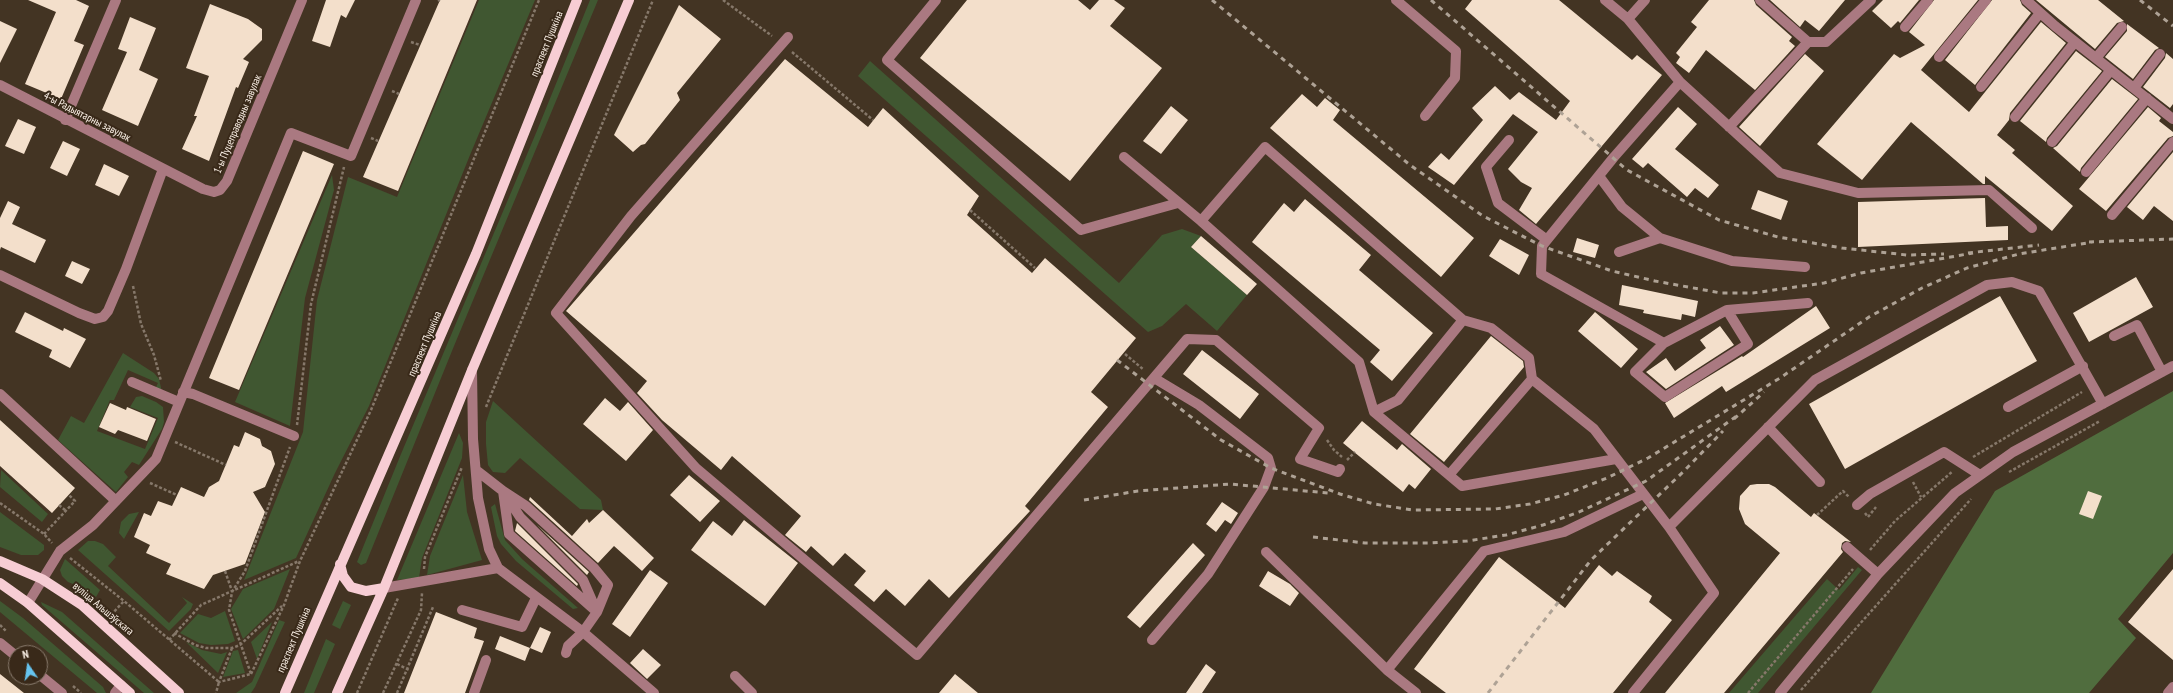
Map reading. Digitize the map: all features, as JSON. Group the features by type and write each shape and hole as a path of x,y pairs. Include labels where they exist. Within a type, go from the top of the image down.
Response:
{"main road":[{"name":"праспект Пушкіна","path":"284,691 476,254 577,0"},
{"path":"337,693 384,588 472,370 628,0"},
{"name":"вуліца Альшэўскага","path":"0,561 42,579 82,605 104,623 179,693"},
{"path":"340,564 343,576 351,587 366,591 384,588"},
{"path":"0,583 28,603 118,689 130,693"}],"street":[{"path":"65,120 116,0"},
{"name":"1-ы Пуцеправодны завулак","path":"163,169 203,189 214,192 220,190 227,181 302,0"},
{"path":"28,603 60,550 93,525 156,459 291,133 351,156 416,0"},
{"path":"936,0 887,60 1081,230 1178,202"},
{"path":"1396,0 1456,51 1455,78 1426,116"},
{"path":"1605,0 1628,19 1680,82 1780,173 1858,193 1989,190 2032,228"},
{"path":"1628,19 1645,0"},
{"path":"1760,0 1808,42 1826,42 1868,4"},
{"path":"1855,0 1868,4"},
{"path":"1905,27 1928,0"},
{"path":"1939,57 1986,0"},
{"path":"2026,0 2075,42 2172,117"},
{"path":"1981,87 2040,13"},
{"path":"2096,58 2122,27"},
{"path":"785,40 631,216 556,312 696,468 917,655 1187,339 1216,340 1319,428 1300,459 1338,472 1340,470"},
{"path":"1729,127 1808,42"},
{"path":"2015,117 2075,42"},
{"path":"2134,88 2160,54"},
{"path":"2052,142 2110,70"},
{"path":"1664,343 1541,274 1542,246 1599,176 1680,82"},
{"name":"4-ы Радыятарны завулак","path":"0,86 163,169"},
{"path":"2086,172 2147,98"},
{"path":"1509,140 1486,167 1498,203 1547,240"},
{"path":"2112,216 2173,142"},
{"path":"1201,221 1265,148 1463,320 1491,328 1529,358 1532,379 1594,429 1669,527 1714,594 1633,693"},
{"path":"1124,157 1201,221 1359,362 1374,412 1462,486 1616,459"},
{"path":"0,275 59,305 95,319 103,317 108,311 126,270 163,169"},
{"path":"1599,176 1622,207 1660,238 1732,261 1805,267"},
{"path":"1619,252 1660,238"},
{"path":"1669,527 1815,380 1987,285 2012,282 2040,291 2103,404"},
{"path":"1727,310 1748,344 1664,397 1635,372 1664,343 1727,310 1808,303"},
{"path":"1374,412 1398,400 1463,320"},
{"path":"2114,336 2137,325 2162,372"},
{"path":"2008,407 2083,366"},
{"path":"1780,693 1878,574 1955,493 2013,452 2173,366"},
{"path":"472,370 476,470 482,522 489,549 498,568 583,632 654,693"},
{"path":"1152,640 1208,574 1264,487 1270,468 1268,458 1199,405 1154,378"},
{"path":"1449,475 1532,379"},
{"path":"132,382 166,396 181,397 193,394 294,436"},
{"path":"0,394 116,501"},
{"path":"1768,427 1820,482"},
{"path":"1857,505 1870,494 1944,452 1980,475"},
{"path":"476,470 531,511 594,568 608,585 598,612 583,632 568,646 566,654"},
{"path":"503,491 520,517 583,580 598,612"},
{"path":"503,491 510,534 598,612"},
{"path":"1387,670 1484,551 1564,532 1643,494"},
{"path":"1848,546 1878,574"},
{"path":"1266,552 1387,670 1416,693"},
{"path":"384,588 498,568"},
{"path":"462,610 522,627 536,598"},
{"path":"0,643 8,650"},
{"path":"474,693 486,660"},
{"path":"735,676 752,693"},
{"path":"48,682 62,693"},
{"path":"638,693 641,682"},
{"path":"2168,693 2173,687"}],"path":[{"path":"251,674 284,605 300,561 371,410 539,0"},
{"path":"484,411 653,0"},
{"path":"723,0 785,40 873,120"},
{"path":"251,674 240,646 229,610 232,592 246,571 294,436 311,304 346,160"},
{"path":"970,210 1035,268"},
{"path":"126,270 131,279 141,324 154,356 166,396"},
{"path":"1124,354 1154,378"},
{"path":"2008,473 2104,419"},
{"path":"1319,428 1334,450 1347,460 1355,452"},
{"path":"165,436 226,465"},
{"path":"383,693 421,610 425,557 464,461"},
{"path":"138,478 177,495"},
{"path":"1817,515 1843,491"},
{"path":"1798,693 1975,494"},
{"path":"44,534 75,501 69,495"},
{"path":"0,503 44,534 60,550 124,601 219,682"},
{"path":"59,505 65,510"},
{"path":"169,640 201,605 300,561"},
{"path":"225,571 232,592"},
{"path":"357,693 398,598"},
{"path":"104,623 124,601"},
{"path":"174,633 195,645 206,648 232,648 240,646 284,605"},
{"path":"397,693 408,670 433,607"},
{"path":"216,693 232,648"},
{"path":"397,664 408,670"},
{"path":"219,682 251,674"}],"green space":[{"path":"479,0 535,0 470,155 369,406 335,473 296,558 244,580 303,432 317,300 348,177 397,197"},
{"path":"590,0 598,0 454,346 366,563 361,565 357,562"},
{"path":"870,61 1119,283 1162,235 1182,229 1201,236 1191,247 1247,295 1217,331 1186,304 1162,326 1148,332 858,76"},
{"path":"332,175 334,190 305,298 290,426 235,402"},
{"path":"123,353 154,373 159,379 162,392 155,389 158,383 128,370 114,400 110,400 97,431 145,449 158,418 130,407 136,397 142,396 163,407 164,422 162,429 139,465 132,462 124,472 128,477 116,492 58,440 71,416 84,423"},
{"path":"2173,391 2173,553 2118,619 2136,638 2089,693 1871,693 1995,491"},
{"path":"493,401 601,500 603,510 580,509 520,458 505,473 493,472 488,465 486,422"},
{"path":"459,433 463,443 462,458 422,558 419,578 397,580"},
{"path":"1,470 48,514 42,522 0,487"},
{"path":"463,475 467,512 482,560 427,575 430,556"},
{"path":"495,504 505,540 522,559 578,608 573,609 516,561 501,544 497,536 491,507"},
{"path":"0,512 44,545 44,550 38,555 21,555 0,547"},
{"path":"139,512 124,539 119,533 121,522 129,514"},
{"path":"88,541 95,541 103,544 116,557 108,566 169,623 187,603 182,597 193,604 191,609 169,631 78,550"},
{"path":"65,559 100,590 96,597 83,588 68,582 62,576 60,570"},
{"path":"1858,567 1862,570 1758,693 1729,693 1827,579 1839,590"},
{"path":"290,569 274,609 243,639 231,609 243,589"},
{"path":"0,601 23,618 103,687 106,693 97,693 48,652 48,645 40,645 0,612"},
{"path":"343,601 351,605 340,629 332,625"},
{"path":"41,602 62,612 154,693 144,693 42,605"},
{"path":"225,611 235,641 228,644 211,645 199,643 180,633 198,614 211,618"},
{"path":"279,620 285,622 255,687 251,693 236,693 252,682"},
{"path":"272,622 257,659 251,642"},
{"path":"326,639 335,644 314,693 304,693"},
{"path":"186,642 202,650 221,654 227,652 218,673"},
{"path":"238,650 245,673 223,677 233,651"}],"building":[{"path":"28,0 76,0 89,6 74,41 84,45 61,99 25,84 56,12"},
{"path":"326,0 355,0 346,18 341,15 330,47 312,41"},
{"path":"440,0 477,0 398,191 363,177"},
{"path":"967,0 1078,0 1090,10 1099,0 1114,0 1125,8 1110,26 1162,68 1070,181 920,58"},
{"path":"1472,0 1559,0 1632,60 1637,55 1662,75 1536,224 1519,210 1532,188 1521,182 1508,169 1538,132 1513,114 1454,185 1428,167 1441,153 1449,160 1483,120 1472,108 1495,86 1510,100 1519,92 1556,120 1570,101 1465,9"},
{"path":"1709,0 1754,0 1756,5 1792,37 1789,41 1795,46 1755,90 1706,50 1689,73 1676,63 1680,57 1676,53 1697,27 1691,22"},
{"path":"1770,0 1845,0 1819,31 1805,20 1800,27"},
{"path":"1883,0 1919,0 1900,23 1898,21 1891,28 1872,11"},
{"path":"1934,0 1978,0 1921,70 1969,112 2041,22 2066,43 2010,113 2009,120 1997,135 2015,150 2012,153 2073,206 2052,231 1985,176 1985,184 1983,184 1911,122 1862,180 1817,144 1894,54 1900,58 1925,45 1909,32"},
{"path":"1992,0 2020,0 2022,5 2031,13 1975,85 1945,60"},
{"path":"2036,0 2098,0 2124,21 2117,23 2095,49"},
{"path":"210,4 248,19 262,29 262,40 243,59 249,62 238,88 236,87 209,161 182,149 197,116 194,116 209,76 186,68"},
{"path":"679,5 721,39 677,93 680,100 645,144 641,145 633,152 614,135"},
{"path":"130,17 156,28 139,70 158,79 138,126 102,110 127,52 118,49"},
{"path":"0,21 17,29 0,63"},
{"path":"2127,24 2159,48 2155,50 2133,79 2105,57 2127,31"},
{"path":"2076,51 2102,71 2047,138 2046,142 2020,121"},
{"path":"2166,53 2173,59 2173,104 2170,108 2143,87 2165,58"},
{"path":"1805,54 1824,71 1760,146 1739,127"},
{"path":"785,59 868,127 883,108 979,196 967,215 1032,273 1045,258 1136,338 1091,392 1108,407 1025,506 1030,511 949,598 929,579 905,606 886,589 874,602 854,585 866,571 845,553 833,566 811,546 806,552 785,535 801,516 732,456 721,470 662,420 637,393 647,381 566,311"},
{"path":"2112,79 2138,99 2081,168 2080,172 2053,148 2057,146"},
{"path":"1302,94 1317,107 1325,98 1340,110 1333,120 1474,238 1441,277 1270,128"},
{"path":"1171,106 1188,120 1161,154 1143,141"},
{"path":"1678,107 1697,124 1675,149 1719,185 1708,198 1695,188 1687,197 1648,163 1643,168 1632,159"},
{"path":"2148,107 2161,118 2159,121 2173,132 2173,136 2168,138 2106,211 2079,189"},
{"path":"18,119 36,127 24,154 5,146"},
{"path":"63,141 80,149 67,176 50,168"},
{"path":"303,151 334,164 239,390 209,378"},
{"path":"2173,152 2173,221 2154,206 2143,220 2127,207"},
{"path":"104,164 129,176 119,196 95,185"},
{"path":"1758,190 1788,201 1781,220 1751,209"},
{"path":"1985,198 1986,227 2008,226 2008,240 1858,247 1858,202"},
{"path":"1305,199 1371,255 1359,270 1433,333 1392,381 1370,362 1380,350 1252,242 1284,203 1294,212"},
{"path":"8,201 20,207 12,224 46,240 35,263 1,247 0,250 0,218"},
{"path":"1201,236 1257,284 1247,295 1191,247"},
{"path":"1577,238 1599,245 1595,258 1573,252"},
{"path":"1500,239 1529,255 1519,275 1489,256"},
{"path":"72,261 90,269 82,284 65,276"},
{"path":"2136,277 2153,307 2089,342 2073,313"},
{"path":"1622,285 1698,301 1695,317 1682,314 1681,320 1643,313 1644,310 1619,305"},
{"path":"2000,296 2037,361 1845,469 1809,404"},
{"path":"1816,306 1830,328 1726,392 1722,386 1674,418 1665,403 1742,356 1743,357"},
{"path":"25,312 63,331 64,328 86,339 70,368 49,357 52,350 15,332"},
{"path":"1595,312 1638,349 1621,368 1578,331"},
{"path":"1720,326 1734,345 1666,389 1646,372 1666,358 1675,371 1706,348 1700,340"},
{"path":"1491,336 1523,361 1524,367 1444,462 1410,434"},
{"path":"1202,350 1259,394 1240,419 1183,374"},
{"path":"605,398 620,411 628,402 653,430 626,461 583,424"},
{"path":"110,403 126,410 127,407 156,419 147,441 118,430 115,434 99,427"},
{"path":"0,420 75,488 52,513 0,466"},
{"path":"1362,421 1397,450 1402,444 1431,469 1415,489 1409,484 1403,492 1343,443"},
{"path":"245,432 260,439 262,446 271,451 275,464 265,487 253,492 265,512 245,564 213,575 204,589 166,574 171,564 146,553 150,545 134,537 144,513 151,516 158,501 172,506 181,487 204,497 209,487 219,481 234,445 239,447"},
{"path":"689,475 720,501 700,522 670,495"},
{"path":"1769,484 1775,487 1811,517 1814,513 1851,542 1845,541 1842,543 1841,549 1843,552 1724,693 1665,693 1780,553 1745,524 1739,509 1740,496 1750,485"},
{"path":"2088,491 2102,496 2093,519 2079,514"},
{"path":"530,497 572,536 587,519 589,523 603,510 654,558 642,571 614,546 598,563 529,500"},
{"path":"1222,502 1238,513 1231,524 1225,520 1216,532 1206,524"},
{"path":"744,520 798,563 765,606 691,550 713,521 732,536"},
{"path":"517,523 578,584 577,586 515,531"},
{"path":"537,525 589,572 587,575"},
{"path":"1193,543 1205,555 1140,628 1127,617"},
{"path":"1499,557 1565,608 1599,565 1612,576 1617,571 1652,596 1649,602 1672,620 1613,693 1446,693 1414,669"},
{"path":"2173,569 2173,660 2128,622"},
{"path":"650,570 668,583 630,637 612,624"},
{"path":"1268,571 1290,584 1299,593 1290,606 1259,586"},
{"path":"436,612 477,628 474,638 484,641 465,693 404,693"},
{"path":"540,627 551,632 542,653 530,648"},
{"path":"500,636 530,648 525,661 495,649"},
{"path":"643,649 661,665 647,679 630,663"},
{"path":"1206,664 1216,672 1202,693 1186,693"},
{"path":"0,674 8,680 8,685 14,685 24,693 0,693"},
{"path":"955,674 978,693 939,693"}],"railway":[{"path":"1212,0 1410,165 1483,216 1542,246 1612,271 1655,281 1721,293 1753,293 1824,283 1861,273 1973,253"},
{"path":"1431,0 1627,170 1719,220 1778,237 1842,248 1907,255 1944,254"},
{"path":"2140,0 2173,26"},
{"path":"2089,242 2173,239"},
{"path":"1117,360 1221,440 1271,468 1340,494 1374,504 1413,510 1495,509 1530,504 1564,495 1607,478 1648,458 1780,378 1869,317 1922,288 1967,268 2019,254 2093,242"},
{"path":"1968,253 2039,245"},
{"path":"1734,419 1764,392"},
{"path":"1313,537 1365,543 1428,543 1467,541 1506,535 1543,525 1579,512 1646,481 1738,415"},
{"path":"1488,693 1591,560 1684,471 1723,431"},
{"path":"1084,500 1138,491 1230,484 1328,493"}]}
